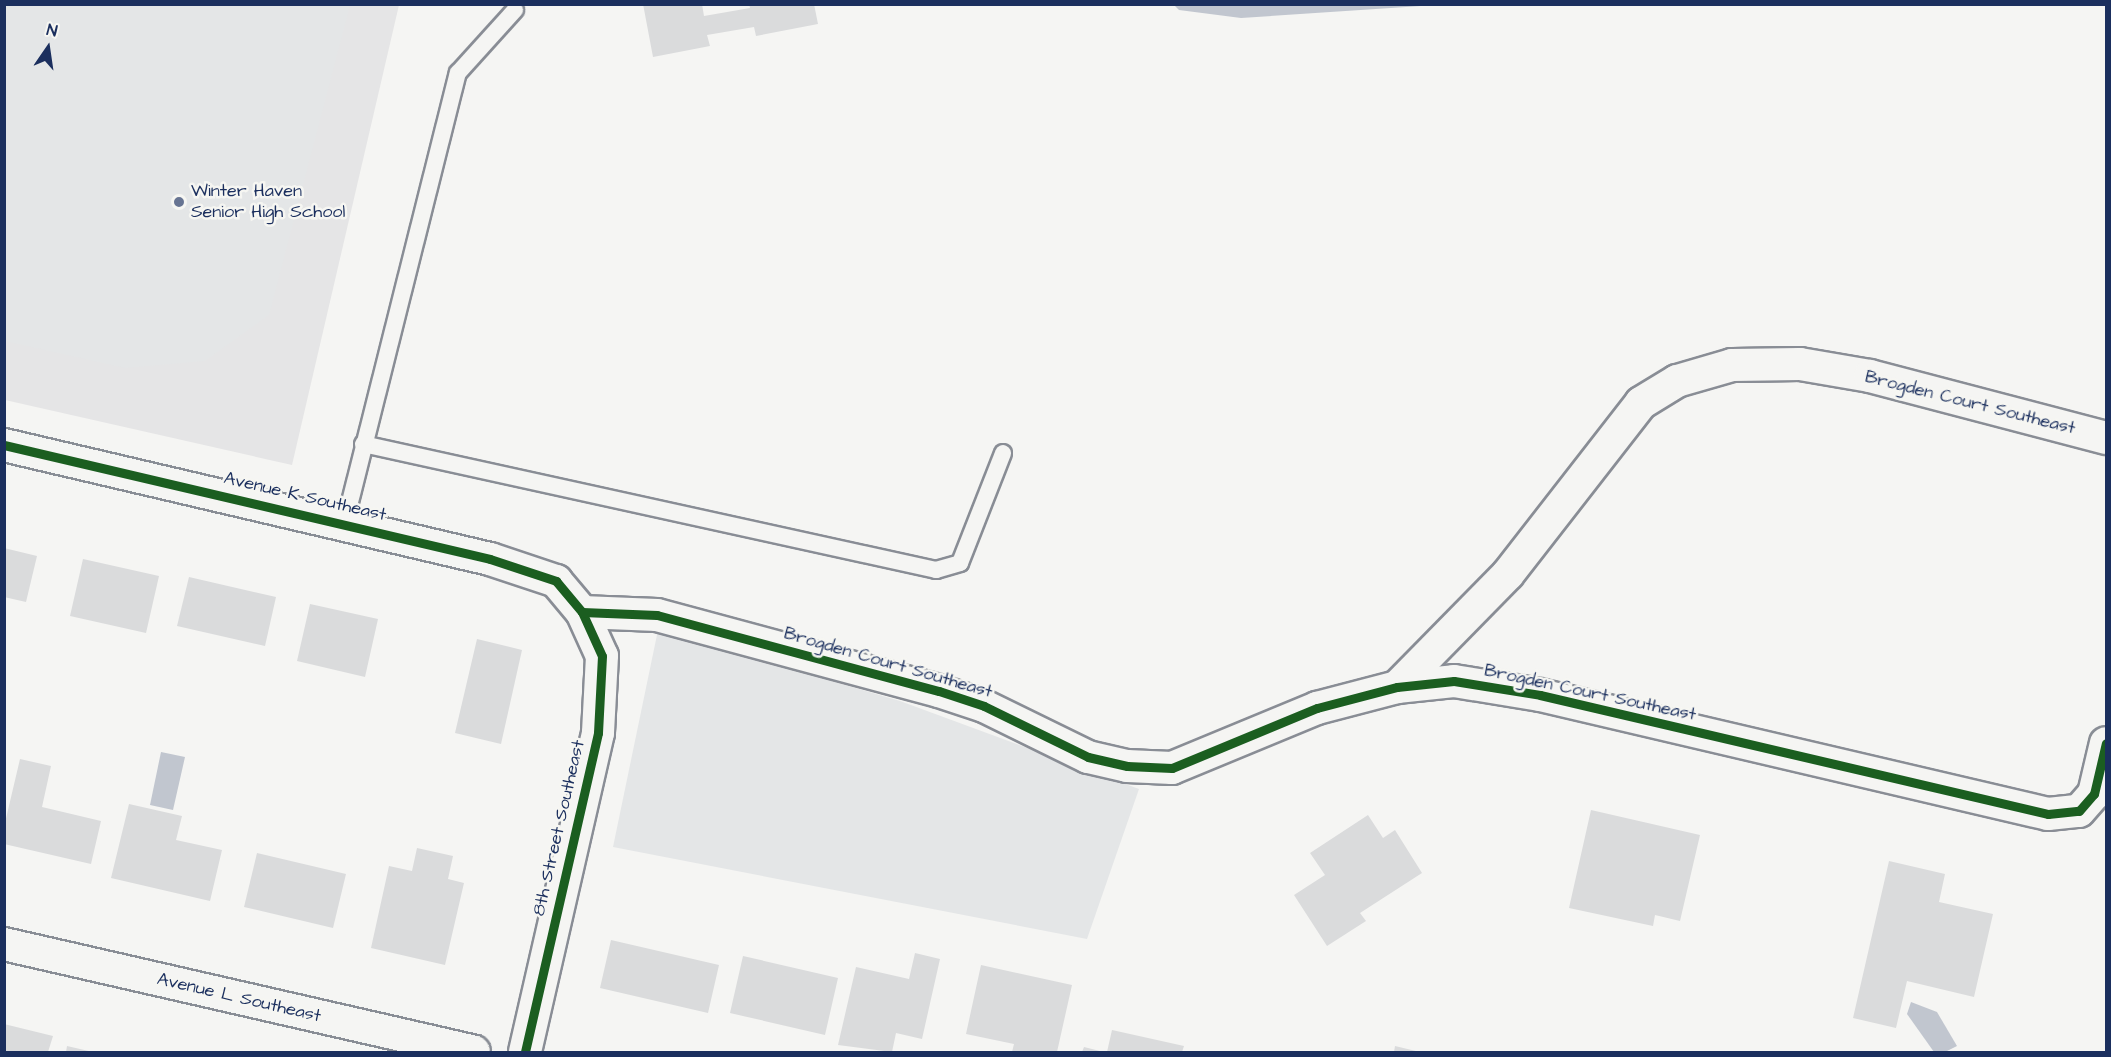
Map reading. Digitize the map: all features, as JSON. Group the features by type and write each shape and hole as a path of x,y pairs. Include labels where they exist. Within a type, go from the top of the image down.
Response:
{"street":[{"name":"Brogden Court Southeast","path":"1397,687 1508,574 1641,403 1677,381 1732,365 1800,364 1870,376 2106,438"},
{"name":"Avenue K Southeast","path":"4,445 345,522 490,559 556,581 582,612"},
{"name":"Brogden Court Southeast","path":"582,612 657,615 939,691 984,706 1088,757 1127,766 1172,768 1317,708 1397,687 1454,681 1540,695 2048,814 2079,811 2094,794 2106,743"},
{"name":"8th Street Southeast","path":"525,1053 598,733 602,656 582,612"},
{"name":"Avenue L Southeast","path":"4,944 474,1053"}],"lane":[{"path":"345,522 458,74 514,10"},
{"path":"363,444 936,570 960,564 1003,453"}],"shaded area":[{"name":"Winter Haven Senior High School","path":"5,4 350,5 269,315 205,361 125,368 5,341"},
{"name":"Winter Haven Senior High School","path":"5,5 399,5 292,465 5,400"},
{"path":"1174,5 1436,5 1241,18 1179,10"},
{"path":"658,630 900,701 1139,789 1087,939 613,847"},
{"path":"161,752 185,757 173,810 150,805"},
{"path":"1911,1002 1937,1012 1957,1046 1945,1052 1934,1052 1907,1014"}],"building":[{"path":"643,4 702,4 704,16 750,8 749,4 814,4 818,24 756,36 754,27 707,35 710,46 653,57"},
{"path":"4,548 37,556 26,602 4,597"},
{"path":"83,559 159,576 146,633 70,616"},
{"path":"189,577 276,597 265,646 177,626"},
{"path":"310,604 378,619 365,677 297,661"},
{"path":"477,639 522,650 501,744 455,733"},
{"path":"20,759 51,766 42,807 101,821 91,864 4,844 4,827"},
{"path":"129,804 182,816 176,840 222,850 210,901 111,878"},
{"path":"1591,810 1700,835 1680,921 1655,915 1653,926 1569,908"},
{"path":"1368,815 1383,838 1395,830 1422,873 1360,913 1366,921 1327,946 1294,895 1325,875 1310,853"},
{"path":"417,848 453,856 448,879 464,883 445,965 371,948 389,866 412,871"},
{"path":"257,853 346,874 333,928 244,907"},
{"path":"1889,861 1945,874 1939,902 1993,914 1974,997 1907,981 1896,1028 1853,1018"},
{"path":"611,940 719,965 708,1013 600,988"},
{"path":"915,953 940,959 922,1039 896,1033 892,1052 838,1045 856,967 909,979"},
{"path":"743,956 838,978 825,1035 730,1013"},
{"path":"981,965 1072,985 1057,1052 1012,1052 1014,1044 966,1034"},
{"path":"4,1024 53,1036 48,1052 4,1052"},
{"path":"1112,1030 1184,1046 1182,1052 1107,1052"},
{"path":"67,1046 93,1052 66,1052"},
{"path":"1395,1046 1420,1052 1394,1052"},
{"path":"1084,1047 1104,1052 1082,1052"}],"cycle path":[{"path":"4,445 490,559 556,581 582,612 602,656 598,733 525,1052"},
{"path":"582,612 657,615 939,691 984,706 1088,757 1127,766 1172,768 1317,708 1397,687 1454,681 1540,695 2048,814 2079,811 2094,794 2106,743"}],"place":[{"name":"Winter Haven Senior High School","path":"179,202"}]}
